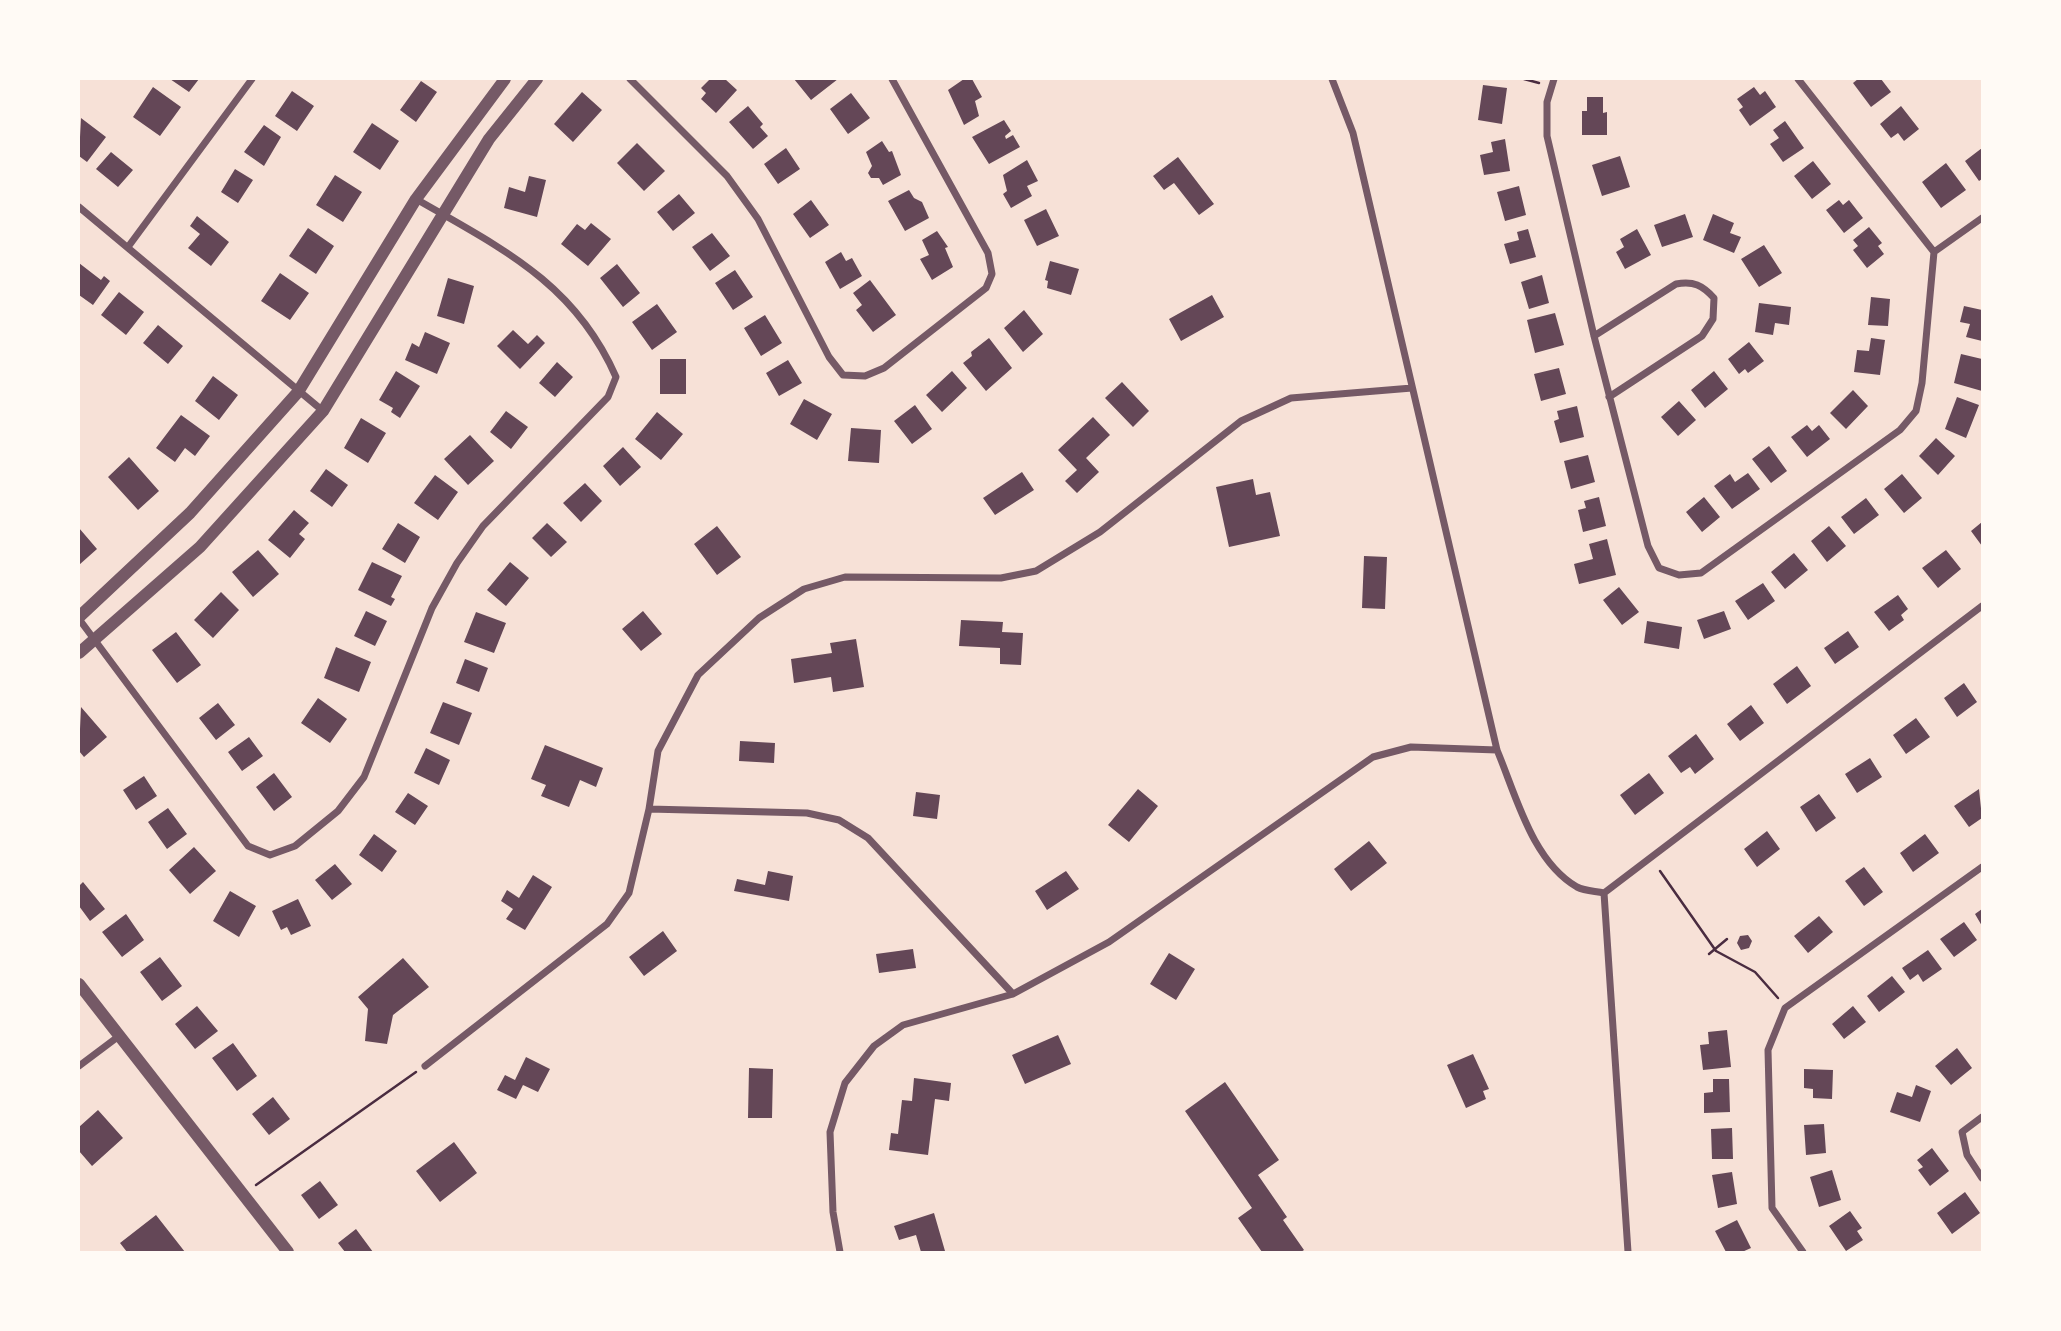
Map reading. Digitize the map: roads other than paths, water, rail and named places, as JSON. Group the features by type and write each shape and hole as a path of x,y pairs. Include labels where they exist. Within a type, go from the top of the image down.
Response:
{"street":[{"path":"128,247 251,79"},
{"path":"416,199 524,263 571,304 603,347 616,377 608,397 483,526 457,563 432,608 364,777 338,811 295,846 270,855 248,846 79,618 190,513 298,392 416,199 505,79"},
{"path":"79,653 201,547 323,411 489,139 537,79"},
{"path":"630,79 727,176 758,219 829,357 843,375 865,376 884,368 986,288 992,274 988,253 892,79"},
{"path":"1332,79 1353,133 1497,750 1536,842 1553,869 1580,888 1604,893 1982,606"},
{"path":"1553,82 1547,102 1547,136 1609,397 1648,546 1659,568 1679,575 1701,573 1900,430 1916,411 1922,383 1934,253 1798,79"},
{"path":"79,207 323,411"},
{"path":"1934,253 1982,218"},
{"path":"1594,336 1676,284 1690,282 1703,286 1714,299 1713,319 1702,336 1609,397"},
{"path":"425,1066 607,924 629,893 649,809 658,751 698,675 759,618 804,589 845,577 1001,579 1035,571 1100,532 1241,421 1291,398 1412,388"},
{"path":"840,1252 833,1212 830,1132 845,1083 874,1046 903,1025 1013,994 1109,942 1373,757 1411,747 1497,750"},
{"path":"649,809 807,813 839,820 868,838 1013,994"},
{"path":"1803,1252 1772,1209 1768,1050 1785,1008 1982,867"},
{"path":"1604,893 1629,1252"},
{"path":"79,984 288,1252"},
{"path":"79,1066 119,1036"},
{"path":"1982,1117 1962,1132 1967,1155 1982,1178"}]}
